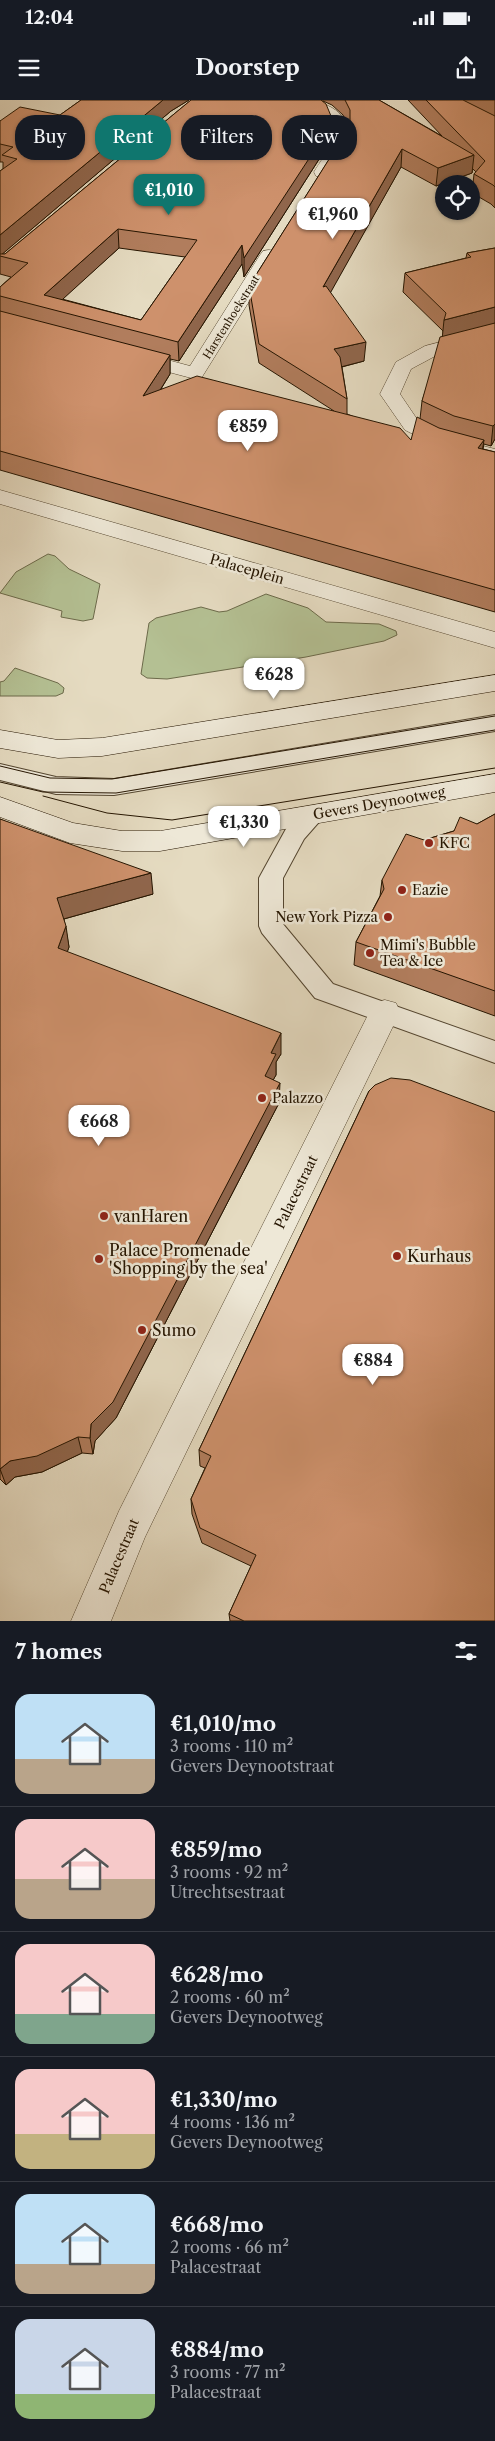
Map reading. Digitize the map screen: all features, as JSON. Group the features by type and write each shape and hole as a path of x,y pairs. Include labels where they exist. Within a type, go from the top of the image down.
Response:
{"street":[{"path":"297,100 324,109 338,119 342,126 343,135 340,142 314,184"},
{"name":"Harstenhoekstraat","path":"114,352 195,373 278,241"},
{"path":"495,334 432,350 403,366 390,394 412,426 444,442 495,455"},
{"name":"Palaceplein","path":"0,497 495,640"},
{"path":"0,739 58,749 102,747 495,683"},
{"name":"Gevers Deynootweg","path":"0,807 70,832 122,841 160,841 495,783"},
{"name":"Palacestraat","path":"90,1621 132,1524 385,1012"}],"lane":[{"path":"0,772 44,786 78,789 114,787 495,723"},
{"path":"314,814 295,833 271,878 271,926 324,991 495,1052"}],"green space":[{"path":"48,554 55,556 69,569 100,584 93,619 83,621 61,617 62,611 0,593 16,572"},
{"path":"266,594 308,608 326,622 379,624 396,631 397,635 384,641 306,657 167,679 147,678 141,674 149,623 156,618 201,607 219,612 227,611"},
{"path":"15,668 58,683 64,688 63,693 56,696 0,696 0,682 4,681"}],"building":[{"path":"81,100 163,100 145,115 95,115 95,156 0,235 0,171 16,160 85,160 85,115 60,115"},
{"path":"191,100 321,100 326,104 331,115 282,115 282,160 308,160 244,258 242,245 178,342 0,296 0,287 28,263 0,256 0,254 5,254 119,160 171,160 171,117","holes":["118,229 197,240 141,320 44,295"]},
{"path":"345,100 379,100 474,155 438,168 402,149 323,287 326,286 366,342 334,349 340,357 347,399 259,344 249,286 329,160 357,160 357,115 350,115 350,110"},
{"path":"426,100 463,100 495,116 495,187 480,177 480,175 474,174 485,161"},
{"path":"20,107 60,115 15,115 15,158 2,155 13,147 0,144 0,121"},
{"path":"495,248 495,307 444,320 446,313 405,273 471,257 467,253"},
{"path":"0,311 170,355 143,396 197,376 400,428 411,440 417,417 439,428 484,440 478,448 495,452 495,590 0,451"},
{"path":"495,323 495,424 493,426 454,416 422,401 440,337"},
{"path":"495,814 495,991 356,942 384,889 382,880 406,834 424,840 454,831 460,817 477,824"},
{"name":"Palace Promenade 'Shopping by the sea'","path":"0,819 151,873 57,898 66,926 58,948 281,1033 271,1053 276,1054 265,1076 280,1083 113,1402 91,1424 90,1438 78,1437 37,1456 10,1461 0,1469"},
{"name":"Kurhaus","path":"391,1078 410,1080 495,1112 495,1621 244,1621 229,1614 256,1555 200,1528 191,1499 211,1456 199,1450 369,1091 375,1085"}],"tram line":[{"path":"0,766 50,778 112,779 495,716"},
{"path":"0,782 43,792 116,793 495,730"},
{"path":"43,796 107,813 172,820 495,768"}],"place":[{"name":"KFC","path":"429,843"},
{"name":"Eazie","path":"402,890"},
{"name":"New York Pizza","path":"388,917"},
{"name":"Mimi's Bubble Tea & Ice","path":"370,953"},
{"name":"Palazzo","path":"262,1098"},
{"name":"vanHaren","path":"104,1216"},
{"name":"Kurhaus","path":"397,1256"},
{"name":"Palace Promenade 'Shopping by the sea'","path":"99,1259"},
{"name":"Sumo","path":"142,1330"}]}
